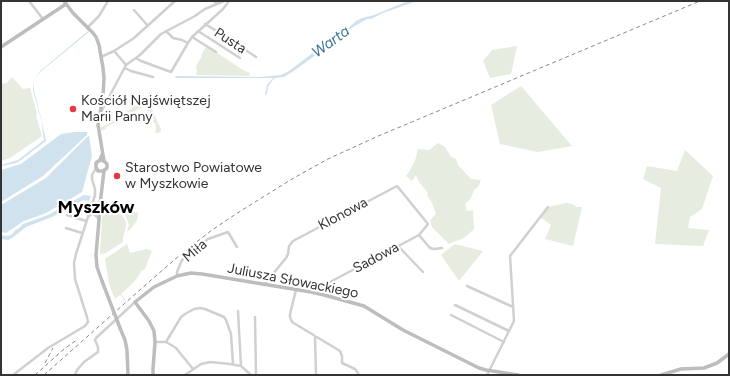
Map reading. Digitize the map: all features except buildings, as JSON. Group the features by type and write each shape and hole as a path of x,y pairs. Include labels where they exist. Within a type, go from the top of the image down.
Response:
{"street":[{"path":"29,1 41,20"},
{"path":"88,28 99,16 108,1"},
{"path":"101,57 114,51 134,38 176,1"},
{"path":"214,1 217,4"},
{"path":"100,114 125,66 136,58 158,36 224,1"},
{"path":"136,58 171,72 192,37 222,9 228,1"},
{"path":"1,46 41,20 65,2 92,32 97,40 104,73 98,125 102,150 102,161"},
{"path":"134,10 148,26"},
{"name":"Pusta","path":"205,24 256,57"},
{"path":"166,31 173,38 188,43"},
{"path":"198,31 240,58"},
{"path":"192,37 216,52"},
{"path":"114,51 125,66 131,71 153,77"},
{"path":"13,375 48,348 83,327 88,322 75,278 74,267 82,233 96,189 92,175 107,168 107,165 102,161"},
{"path":"102,161 96,163 103,181 96,259 102,281 125,340 128,374"},
{"name":"Klonowa","path":"265,284 288,256 289,246 293,241 397,186 428,224"},
{"path":"487,375 514,321 510,256 548,207"},
{"path":"88,217 91,214 94,214 99,219"},
{"path":"67,215 86,221"},
{"name":"Sadowa","path":"311,292 419,235 428,224"},
{"path":"66,228 82,233"},
{"name":"Miła","path":"177,276 178,268 182,260 208,239 228,232 237,247"},
{"path":"419,235 430,248 442,248"},
{"path":"398,246 423,272"},
{"name":"Juliusza Słowackiego","path":"75,375 77,370 84,362 98,352 98,347 95,340 135,302 154,287 177,276 197,273 311,292 366,307 408,334 479,368 518,375"},
{"path":"467,286 513,307"},
{"path":"296,290 290,319 293,323 340,351 342,363 355,369 358,375"},
{"path":"135,302 149,321 154,331 155,342 153,375"},
{"path":"455,305 509,331"},
{"path":"166,342 181,317 194,309 200,308 208,310 224,317 227,322 231,334 233,364"},
{"path":"238,311 241,366"},
{"path":"450,315 504,342"},
{"path":"255,317 256,375"},
{"path":"315,336 316,375"},
{"path":"155,342 166,342 176,348 193,369"},
{"path":"661,375 681,369 704,368 717,363 729,354"},
{"path":"185,375 201,364 205,363 233,364 241,366 251,375"}],"shaded area":[{"path":"517,46 511,74 490,78 483,61 492,50"},
{"path":"206,47 250,73 249,76 196,75 196,66"},
{"path":"12,77 23,89 30,88 42,136 10,158 1,161 1,84 7,83"},
{"path":"521,86 572,146 538,152 500,144 491,105"},
{"path":"147,99 161,131 155,133 156,124 153,122 154,119 150,111 148,111 145,106 119,119 101,131 101,127 118,119 133,107"},
{"path":"438,143 445,147 451,157 456,159 458,165 471,179 481,180 478,187 474,190 471,198 465,204 467,211 473,210 474,229 464,238 449,244 432,227 430,220 436,214 427,195 428,193 419,182 416,175 412,181 406,176 415,161 418,149 429,150"},
{"path":"685,150 713,176 702,209 690,217 688,228 709,230 703,246 655,244 661,188 643,179 647,166 677,171"},
{"path":"566,203 577,207 582,207 573,246 545,239 551,225 540,217 548,207"},
{"path":"104,204 138,213 137,220 130,230 127,231 129,225 125,215 122,212 112,209 102,213"},
{"path":"112,212 122,215 126,222 123,242 106,253 100,254 102,217 107,213"},
{"path":"127,244 130,253 147,249 152,251 145,269 141,271 129,287 115,299 109,284 105,259"},
{"path":"455,244 483,251 459,281 441,255"}],"water":[{"name":"Warta","path":"408,1 417,1 383,13 371,19 367,19 353,27 292,72 284,77 275,78 268,87 267,94 265,95 267,85 273,78 176,78 175,76 260,77 281,75 289,71 321,45 325,44 335,35 347,29 356,21"},
{"path":"88,31 89,32 39,73 34,81 39,72"},
{"path":"34,81 34,90 42,122 46,141 16,163 1,166 18,160 44,140 42,123 33,90"},
{"path":"87,132 87,135 43,176 1,202 1,170 21,164 61,134"},
{"path":"88,136 92,156 82,192 46,213 24,221 6,233 1,232 1,205 46,178"},
{"path":"84,195 91,196 89,201 83,200 52,217 26,227 8,240 1,239 1,235 11,235 23,224 48,215"}],"waterway":[{"path":"120,294 125,300"}],"railway":[{"path":"44,375 180,255 212,230 292,179 328,159 376,137 700,1"},
{"path":"35,375 64,349 78,339"},
{"path":"45,363 53,348"}],"place":[{"name":"Kościół Najświętszej Marii Panny","path":"73,109"},
{"name":"Starostwo Powiatowe w Myszkowie","path":"117,176"}],"district":[{"name":"Myszków","path":"96,208"}]}
